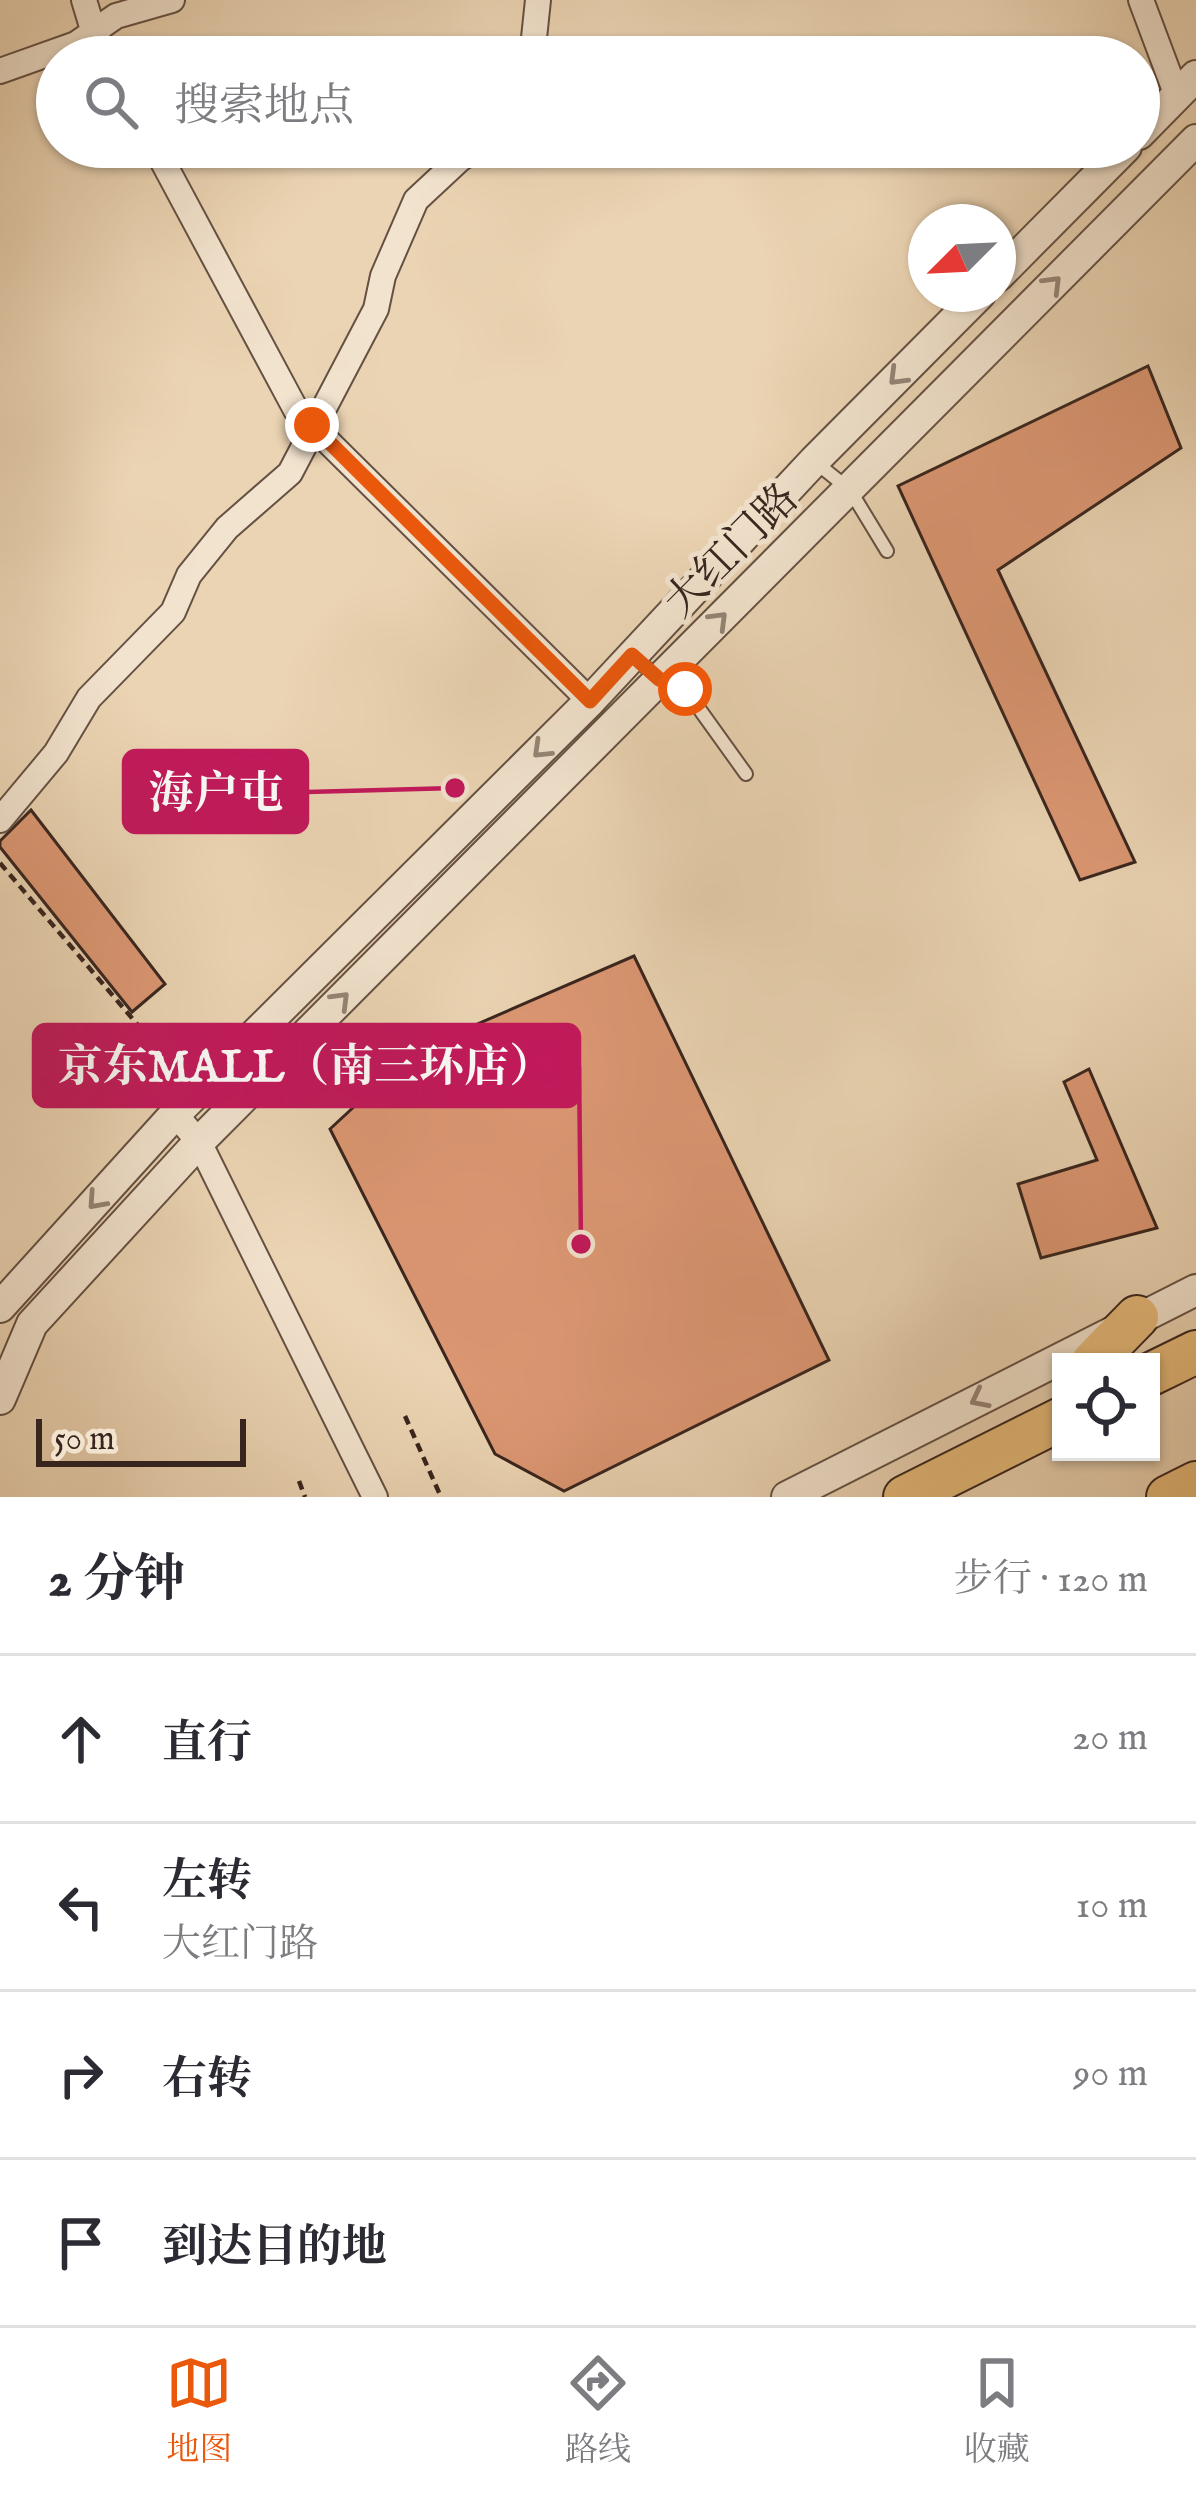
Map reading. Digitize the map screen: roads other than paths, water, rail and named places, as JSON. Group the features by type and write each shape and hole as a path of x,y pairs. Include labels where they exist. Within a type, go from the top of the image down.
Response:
{"highway":[{"path":"1102,1353 1137,1318"},
{"path":"1160,1370 1196,1352"},
{"path":"1011,1444 1052,1403"},
{"path":"905,1497 1052,1424"},
{"path":"1168,1497 1196,1483"}],"street":[{"path":"84,0 96,36"},
{"path":"86,36 116,16 172,0"},
{"path":"534,36 538,0"},
{"path":"1141,0 1160,36"},
{"path":"1160,36 1186,86 1160,113"},
{"path":"0,71 36,58"},
{"name":"大红门路","path":"0,1399 32,1324 199,1142 1196,140"},
{"path":"166,168 296,410 590,701"},
{"path":"0,820 56,753 88,698 173,612 189,575 227,528 290,472 376,309 383,276 416,200 454,168"},
{"path":"1016,258 1105,168"},
{"name":"大红门路","path":"0,1307 186,1104 590,701 814,460 962,312"},
{"path":"186,1104 199,1142 375,1497"},
{"path":"787,1497 1196,1290"}],"lane":[{"path":"814,460 850,490 887,551"},
{"path":"632,655 659,679 685,689 746,774"}],"place":[{"name":"海户屯","path":"455,788"},
{"name":"京东MALL（南三环店）","path":"581,1244"}]}
